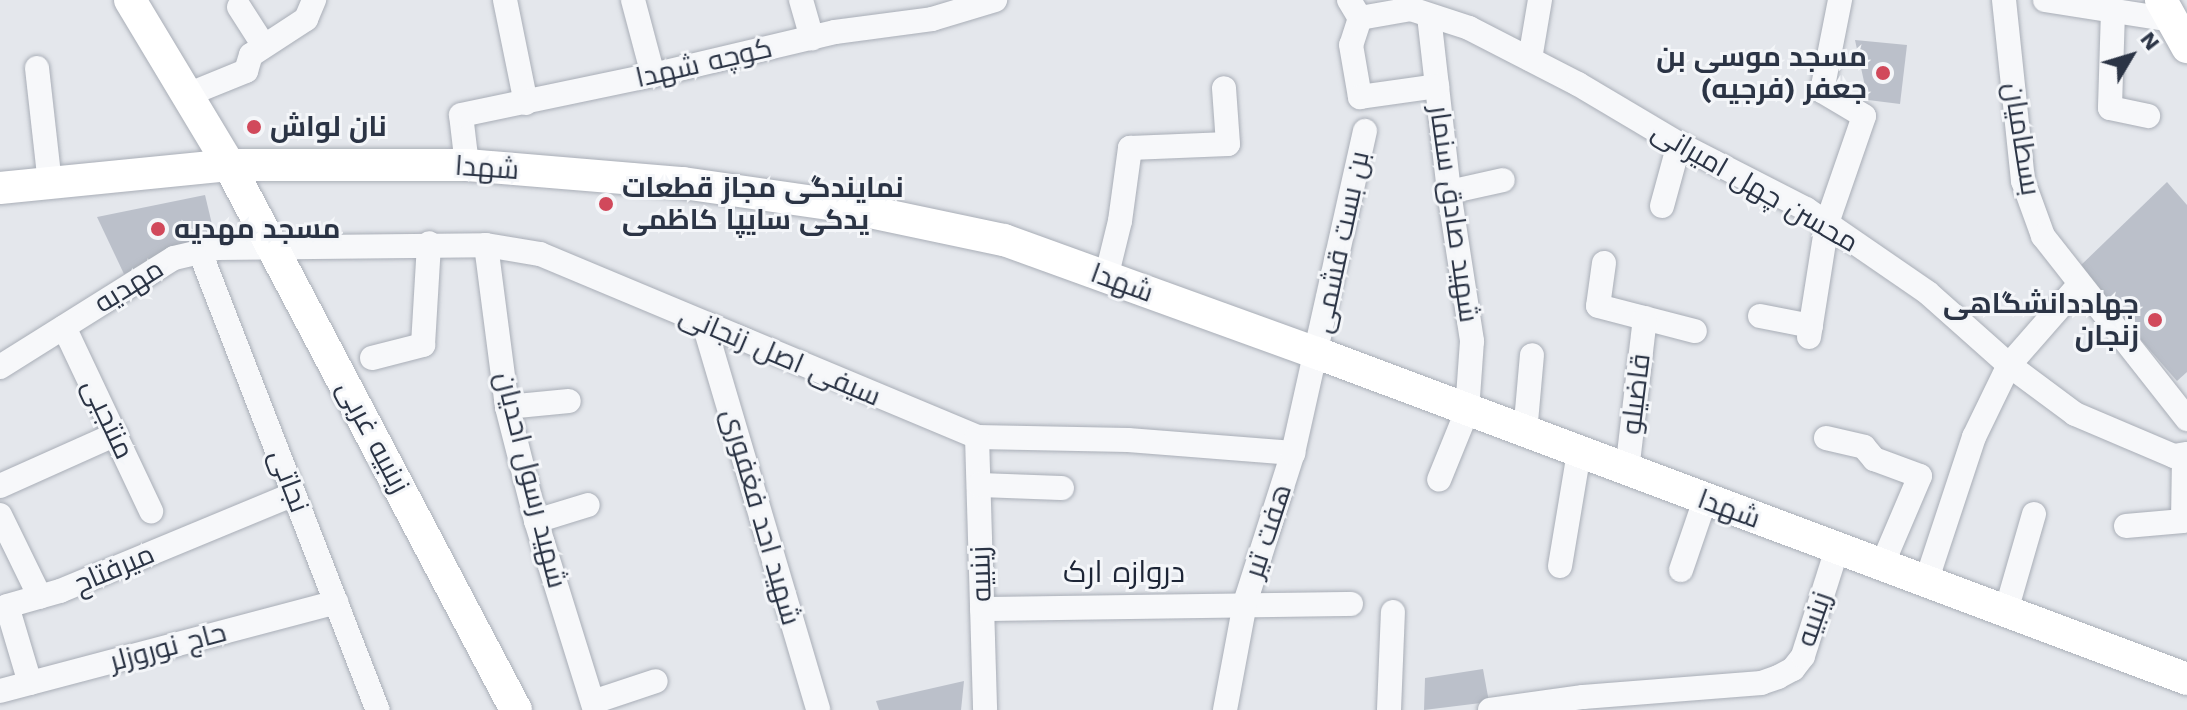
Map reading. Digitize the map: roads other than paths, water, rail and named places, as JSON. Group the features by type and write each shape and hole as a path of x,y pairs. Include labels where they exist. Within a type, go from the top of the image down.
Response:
{"main road":[{"name":"زینبیه غربی","path":"130,0 229,165 516,710"},
{"name":"شهدا","path":"0,188 229,165 467,165 683,183 842,206 1004,240 1317,353 2187,679"}],"street":[{"path":"187,95 246,71 251,55 306,19 314,0"},
{"path":"505,0 526,103"},
{"path":"633,0 653,75"},
{"path":"801,0 812,38"},
{"name":"کوچه شهدا","path":"467,165 461,115 653,75 930,10 995,0"},
{"path":"1530,59 1540,0"},
{"path":"1760,316 1810,332 1827,223 1864,116 1822,91 1840,0"},
{"name":"بسطامیان","path":"2004,0 2023,181 2043,236 2187,419"},
{"path":"2045,0 2173,22"},
{"path":"239,7 264,46"},
{"path":"1354,9 1351,45 1360,97 1437,86"},
{"name":"محسن چهل امیرانی","path":"1354,9 1411,9 1469,28 1530,59 1827,223 1928,293 2009,365 2075,414 2174,456 2186,455"},
{"path":"2113,11 2110,108 2148,116"},
{"name":"شهید صادق سنمار","path":"1429,16 1449,192 1472,341 1467,411 1439,480"},
{"path":"37,68 50,183"},
{"path":"1106,278 1120,221 1130,148 1228,144 1224,88"},
{"name":"بن بست قشمی","path":"1317,353 1365,131"},
{"path":"1662,206 1679,144"},
{"path":"1449,192 1503,180"},
{"path":"372,358 423,345 429,243"},
{"name":"سیفی اصل زنجانی","path":"272,247 429,243 486,245 540,254 977,437 1128,440 1293,453"},
{"name":"شهید رسول احدیان","path":"486,245 507,407 536,521 594,706"},
{"name":"مهدیه","path":"0,367 174,258 200,252 272,247"},
{"name":"نجاتی","path":"200,252 378,710"},
{"path":"1604,263 1598,306 1695,331"},
{"path":"1926,582 1974,437 2009,365 2079,285"},
{"name":"قاضیلو","path":"1627,471 1645,318"},
{"name":"شهید احد فغفوری","path":"704,324 818,710"},
{"name":"منتجبی","path":"64,327 151,511"},
{"name":"هفت تیر","path":"1225,710 1245,603 1293,453 1317,353"},
{"path":"1525,433 1532,355"},
{"path":"507,407 569,401"},
{"path":"0,486 116,434"},
{"name":"زینبیه","path":"977,437 985,710"},
{"path":"1826,438 1864,447 1874,459 1920,476 1882,565"},
{"path":"1560,566 1579,453"},
{"path":"2126,526 2183,521 2186,455"},
{"path":"979,485 1062,488"},
{"name":"میرفتاح","path":"30,683 7,606 40,597 294,494"},
{"path":"1681,570 1705,500"},
{"path":"536,521 588,505"},
{"path":"2006,611 2034,514"},
{"path":"0,515 40,597"},
{"name":"زینبیه","path":"1490,710 1583,704 1761,683 1778,677 1793,669 1803,656 1837,549"},
{"name":"حاج نوروزلر","path":"0,691 336,602"},
{"path":"982,609 1245,603 1351,604"},
{"path":"1389,710 1393,612"},
{"path":"594,706 656,681"}],"place":[{"name":"مسجد موسی بن جعفر (فرجیه)","path":"1883,73"},
{"name":"نان لواش","path":"254,127"},
{"name":"نمایندگی مجاز قطعات یدکی سایپا کاظمی","path":"606,204"},
{"name":"مسجد مهدیه","path":"158,229"},
{"name":"جهاددانشگاهی زنجان","path":"2155,320"}],"district":[{"name":"دروازه ارک","path":"1124,572"}]}
